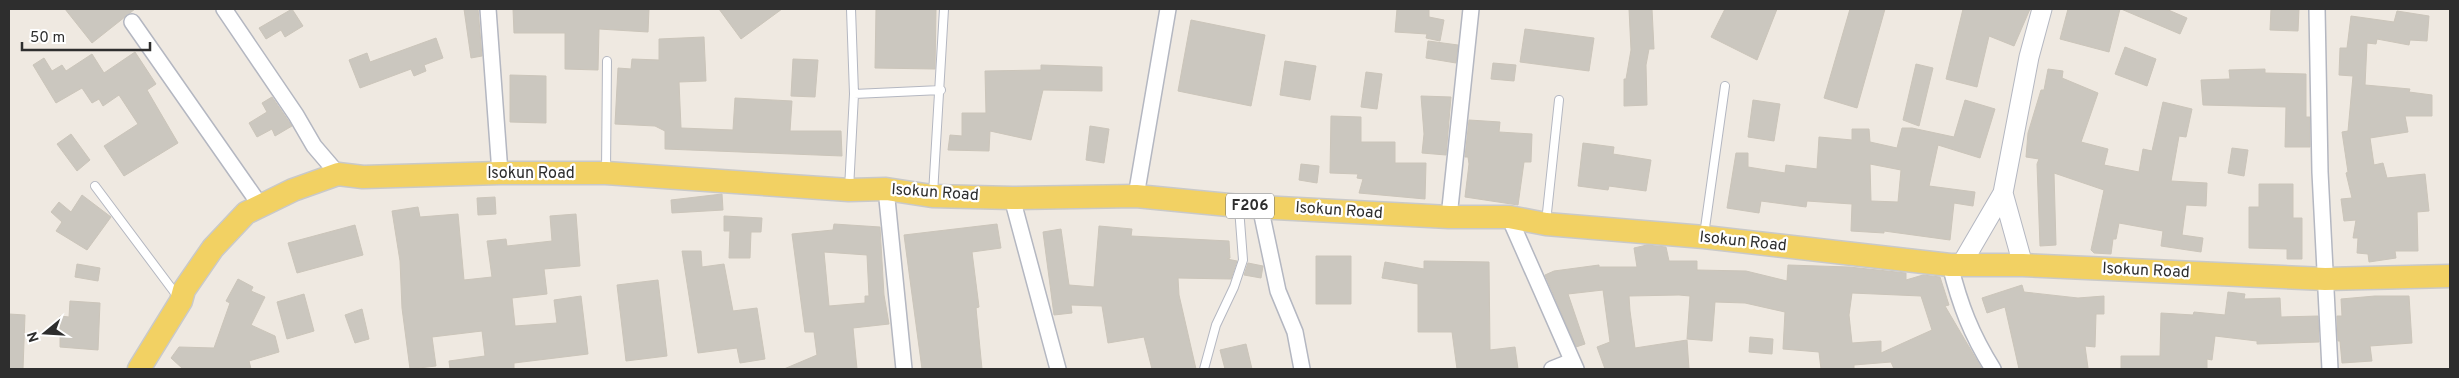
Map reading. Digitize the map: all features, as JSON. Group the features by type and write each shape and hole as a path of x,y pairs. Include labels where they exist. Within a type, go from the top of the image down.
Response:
{"main road":[{"name":"Isokun Road","path":"139,369 181,301 184,290 214,248 246,213 293,190 338,174 363,177 500,173 606,174 849,190 886,189 932,196 1012,198 1136,196 1249,206 1449,218 1509,217 1546,224 1704,237 1955,265 2023,265 2325,279 2450,276"}],"street":[{"path":"224,9 296,115 314,146 338,174"},
{"path":"488,9 500,173"},
{"path":"1136,196 1168,9"},
{"path":"1449,218 1462,75 1471,9"},
{"path":"1992,369 1973,338 1958,297 1955,265 2003,193 2029,57 2042,9"},
{"path":"2317,9 2320,172 2330,369"},
{"path":"132,22 260,205"},
{"path":"886,189 904,369"},
{"path":"2003,193 2023,265"},
{"path":"1012,198 1058,369"},
{"path":"1249,206 1278,291 1295,332 1302,369"},
{"path":"1509,217 1574,365 1552,369"}],"lane":[{"path":"849,190 854,94 851,9"},
{"path":"932,196 941,90 944,9"},
{"path":"606,174 607,61"},
{"path":"1704,237 1725,86"},
{"path":"854,94 941,90"},
{"path":"1546,224 1559,100"},
{"path":"95,186 181,301"},
{"path":"1204,369 1216,325 1234,287 1242,260 1249,206"}],"building":[{"path":"65,9 135,9 92,43"},
{"path":"292,9 303,26 285,37 281,30 266,39 259,28"},
{"path":"464,9 478,9 482,56 471,58"},
{"path":"513,9 649,9 648,32 599,29 598,70 565,69 565,33 514,33"},
{"path":"719,9 782,9 741,39"},
{"path":"876,9 936,9 935,69 875,68"},
{"path":"1397,9 1429,9 1429,17 1444,20 1440,41 1426,38 1427,34 1395,32"},
{"path":"1629,9 1652,9 1654,49 1649,49 1646,65 1647,105 1624,106 1624,79 1626,79 1631,50"},
{"path":"1725,9 1777,9 1757,60 1711,37"},
{"path":"1850,9 1885,9 1857,108 1824,98"},
{"path":"1963,9 2030,9 2014,46 1989,36 1977,87 1946,79"},
{"path":"2068,9 2120,9 2109,52 2060,39"},
{"path":"2121,9 2166,9 2187,18 2180,34"},
{"path":"2271,9 2299,9 2298,31 2270,30"},
{"path":"2397,11 2429,16 2427,41 2410,40 2409,45 2377,39 2376,44 2367,43 2365,85 2410,89 2409,92 2432,95 2432,116 2405,116 2408,132 2370,138 2374,165 2383,163 2387,178 2425,174 2429,211 2417,212 2418,251 2395,251 2396,258 2369,262 2368,254 2357,253 2358,238 2353,238 2356,220 2344,221 2341,199 2352,198 2346,173 2348,172 2342,132 2348,131 2353,76 2339,75 2340,48 2347,48 2351,16 2394,22"},
{"path":"1191,20 1265,35 1251,106 1178,91"},
{"path":"1525,29 1594,38 1589,71 1520,62"},
{"path":"704,37 706,81 679,82 681,128 733,130 735,98 792,101 790,131 841,131 842,156 665,149 665,131 655,126 615,124 618,68 631,69 632,59 659,60 659,39"},
{"path":"436,38 443,58 424,65 426,71 414,76 411,69 360,88 349,60 367,53 370,62"},
{"path":"1428,41 1458,45 1456,63 1426,58"},
{"path":"2125,47 2156,59 2147,86 2115,74"},
{"path":"135,52 156,84 147,90 178,143 124,176 104,146 138,124 119,95 103,106 99,99 92,103 82,88 56,103 33,65 44,58 52,71 62,65 66,71 92,54 104,73"},
{"path":"793,59 818,60 815,97 791,96"},
{"path":"1285,61 1316,66 1310,100 1280,95"},
{"path":"1493,63 1516,65 1514,81 1491,79"},
{"path":"1916,64 1933,68 1919,126 1903,120"},
{"path":"1041,65 1102,67 1102,91 1043,90 1031,140 990,131 989,151 948,150 950,135 962,136 962,113 986,113 985,71 1041,70"},
{"path":"2048,69 2063,71 2062,78 2098,93 2081,142 2108,149 2104,165 2139,172 2143,149 2152,151 2163,102 2192,109 2186,137 2179,136 2171,181 2207,183 2206,206 2186,205 2182,235 2203,238 2201,252 2161,246 2163,231 2119,223 2116,239 2113,239 2111,254 2094,253 2091,250 2104,190 2054,173 2056,245 2040,246 2037,164 2039,159 2026,157 2028,133 2041,90 2044,90"},
{"path":"2265,69 2265,73 2306,74 2306,117 2310,117 2310,147 2285,147 2286,107 2203,105 2201,80 2230,79 2229,70"},
{"path":"1366,72 1382,74 1377,109 1361,107"},
{"path":"510,75 546,76 546,123 510,122"},
{"path":"1421,96 1451,97 1446,155 1422,153 1424,134"},
{"path":"272,97 292,126 275,136 272,129 257,137 249,123 267,112 262,103"},
{"path":"1753,100 1780,104 1774,141 1748,137"},
{"path":"1965,100 1995,109 1980,158 1938,145 1929,186 1975,192 1973,206 1954,203 1950,240 1884,231 1884,233 1851,231 1852,204 1807,201 1806,207 1761,201 1759,213 1727,208 1736,153 1748,153 1748,167 1785,173 1786,165 1817,169 1819,137 1852,140 1852,129 1869,129 1870,142 1897,148 1902,128 1912,128 1954,137","holes":["1870,164 1901,170 1898,202 1871,201"]},
{"path":"1331,116 1361,117 1361,142 1395,142 1395,163 1426,163 1425,199 1359,193 1363,179 1357,178 1358,174 1330,173"},
{"path":"1469,120 1500,122 1499,132 1532,134 1531,162 1524,162 1518,205 1465,197 1469,164 1468,157 1465,157"},
{"path":"1090,126 1109,129 1104,163 1086,160"},
{"path":"71,134 90,160 77,171 57,144"},
{"path":"1583,143 1614,147 1613,154 1651,160 1646,191 1609,186 1608,190 1578,186"},
{"path":"2232,148 2248,150 2244,176 2228,173"},
{"path":"1301,164 1319,166 1317,183 1299,180"},
{"path":"2259,184 2293,184 2293,218 2302,218 2302,259 2287,259 2287,249 2249,248 2249,207 2259,207"},
{"path":"722,194 723,210 672,213 671,200"},
{"path":"82,195 111,217 87,250 56,231 62,222 51,212 59,202 71,212"},
{"path":"495,197 496,214 478,215 477,198"},
{"path":"418,207 420,217 458,214 464,280 492,277 487,241 506,239 507,246 552,241 550,216 576,214 580,266 544,269 547,294 512,298 515,326 557,323 554,300 581,296 588,354 514,363 514,369 450,369 449,361 485,356 482,331 432,337 436,366 410,369 402,308 400,261 392,211"},
{"path":"724,216 762,218 761,232 751,232 750,258 729,258 730,231 724,231"},
{"path":"834,224 880,227 884,295 889,324 853,328 857,369 784,369 817,355 814,332 805,332 792,234 833,230","holes":["824,252 867,255 869,296 865,296 865,303 829,306"]},
{"path":"997,224 1001,248 972,252 979,307 976,308 982,369 922,369 904,235"},
{"path":"355,225 363,255 297,273 288,243"},
{"path":"1099,226 1132,229 1131,236 1229,241 1230,258 1227,259 1237,261 1231,279 1178,278 1179,295 1196,369 1152,369 1144,337 1108,343 1102,306 1071,305 1072,313 1054,315 1043,232 1061,229 1069,285 1094,287"},
{"path":"1647,245 1666,247 1669,261 1697,261 1697,270 1746,271 1787,281 1788,265 1849,267 1906,273 1906,280 1923,275 1940,277 1949,305 1945,306 1982,369 1894,369 1891,362 1854,365 1854,369 1821,369 1819,352 1783,349 1785,312 1745,303 1715,302 1712,341 1687,339 1690,296 1679,295 1629,296 1635,348 1687,340 1689,369 1605,369 1597,347 1610,342 1603,290 1568,294 1585,344 1576,347 1545,275 1554,271 1599,265 1599,267 1637,267 1634,248","holes":["1852,293 1921,296 1932,330 1881,353 1881,341 1852,343 1849,315"]},
{"path":"682,251 701,251 702,267 724,264 733,311 757,308 765,359 740,363 737,348 698,353"},
{"path":"1316,256 1351,256 1351,304 1316,304"},
{"path":"1424,261 1489,262 1490,350 1515,347 1518,369 1457,369 1452,332 1418,332 1418,284 1382,278 1385,262 1424,269"},
{"path":"1248,263 1263,266 1261,278 1244,275"},
{"path":"77,264 100,268 98,281 75,277"},
{"path":"238,279 253,287 251,291 265,297 251,325 275,336 279,352 249,361 251,369 183,369 171,358 179,347 214,348 230,303 226,301"},
{"path":"658,280 667,356 626,361 617,285"},
{"path":"2022,285 2024,292 2078,298 2104,296 2104,314 2096,314 2095,347 2085,346 2088,368 2019,369 2005,307 1987,313 1982,298"},
{"path":"2228,292 2245,294 2244,299 2280,298 2281,317 2318,316 2319,342 2257,344 2257,341 2215,336 2212,360 2207,359 2207,369 2121,369 2121,356 2160,356 2161,313 2193,315 2194,312 2225,315"},
{"path":"304,294 314,331 287,339 277,302"},
{"path":"2409,296 2412,343 2370,346 2372,361 2342,363 2340,341 2338,341 2337,316 2342,316 2341,299"},
{"path":"70,301 100,303 98,350 60,347 60,316 69,317"},
{"path":"362,309 369,339 355,343 345,315"},
{"path":"9,314 25,315 23,369 9,369"},
{"path":"1750,337 1773,339 1772,354 1749,352"},
{"path":"1246,344 1252,369 1225,369 1220,350"}]}
